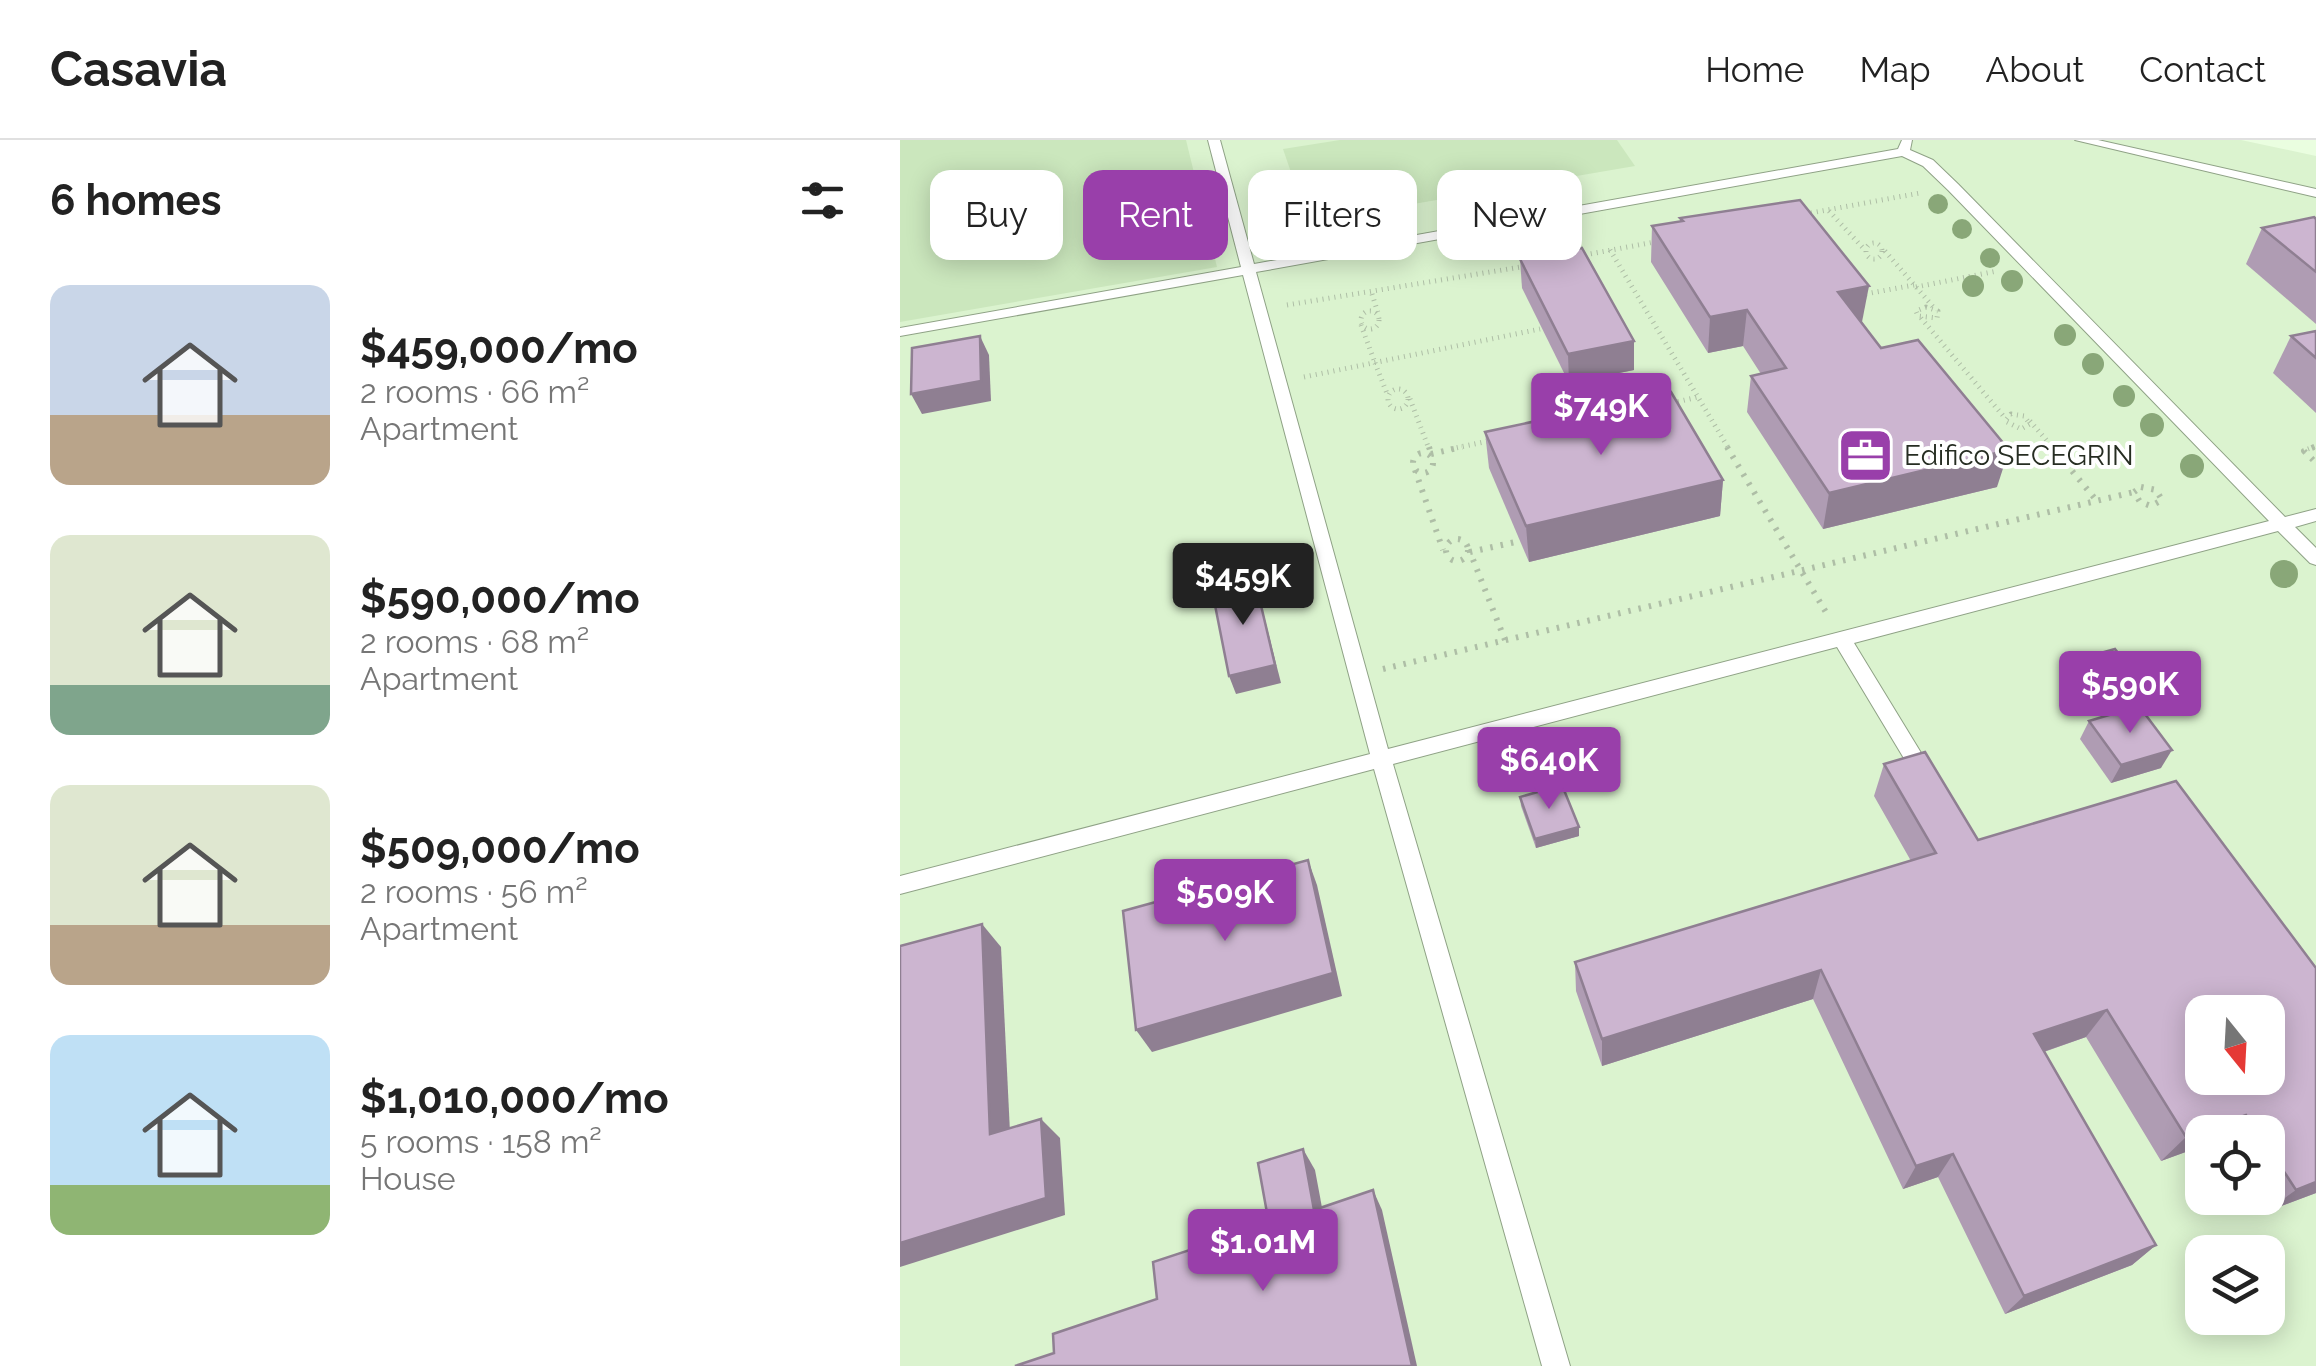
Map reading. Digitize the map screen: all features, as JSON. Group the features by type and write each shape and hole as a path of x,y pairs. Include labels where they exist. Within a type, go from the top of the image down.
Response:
{"lane":[{"path":"1214,140 1357,675 1556,1366"},
{"path":"2081,140 2316,193"},
{"path":"900,332 1905,146 1953,187 2316,559"},
{"path":"900,885 2316,515"},
{"path":"1842,639 1938,798"}],"path":[{"path":"1792,217 1953,187"},
{"path":"1828,210 1872,257 1885,251"},
{"path":"1582,255 1664,240"},
{"path":"1864,249 1873,245 1885,251 1935,309 1938,318 1921,318"},
{"path":"1610,250 1842,639"},
{"path":"1372,294 1536,264"},
{"path":"1844,298 2028,265"},
{"path":"1261,310 1370,290 1382,320 1378,325 1362,325"},
{"path":"1935,309 1918,309 1916,314 2007,424 2025,428 2030,421"},
{"path":"1379,316 1363,315 1359,320 1387,402 1402,406 1410,399"},
{"path":"1279,382 1540,329"},
{"path":"1388,396 1404,392 1410,399 1435,463 1431,468 1415,470"},
{"path":"1660,405 1698,397"},
{"path":"1984,422 2015,413 2030,421 2097,500"},
{"path":"1507,438 1414,457 1410,463 1443,550 1452,559 1520,541"},
{"path":"2316,446 2304,451 2316,463"},
{"path":"1357,675 2097,500 2151,488 2160,493 2162,500 2156,505 2145,504 2136,499 2134,492"},
{"path":"1443,550 1448,543 1458,540 1467,544 1505,640"}],"shaded area":[{"path":"900,140 2241,140 2316,156 2316,1366 900,1366"},
{"path":"900,140 1186,140 1193,170 1083,170 1083,260 1215,260 1217,267 900,322"},
{"path":"1340,140 1617,140 1635,166 1582,175 1582,170 1437,170 1437,200 1417,203 1417,170 1290,170 1283,149"}],"building":[{"path":"1800,200 1869,286 1838,292 1881,348 1918,340 2009,450 1829,493 1751,376 1786,368 1747,310 1710,317 1652,226 1683,221 1680,218"},
{"path":"2316,219 2316,272 2262,228"},
{"path":"1582,248 1634,341 1568,354 1521,260 1582,260"},
{"path":"2316,331 2316,358 2291,336"},
{"path":"980,336 981,381 911,394 912,348"},
{"path":"1671,392 1723,480 1526,526 1485,432"},
{"path":"1255,580 1275,665 1229,676 1212,590"},
{"path":"2115,649 2140,681 2108,691 2083,658"},
{"path":"2139,706 2172,750 2121,765 2089,721"},
{"path":"1925,752 1978,840 2176,781 2316,968 2316,1182 2296,1190 2285,1173 2285,1115 2185,1115 2185,1135 2107,1010 2034,1034 2156,1245 2024,1296 1953,1154 1916,1166 1821,970 1602,1039 1575,962 1936,853 1884,764"},
{"path":"1562,785 1579,827 1535,839 1520,797"},
{"path":"1308,860 1333,973 1136,1030 1123,911"},
{"path":"982,924 990,1134 1041,1119 1046,1198 900,1243 900,946"},
{"path":"1303,1149 1314,1210 1373,1190 1412,1366 1015,1366 1054,1353 1053,1334 1157,1299 1153,1262 1269,1224 1258,1163"}],"place":[{"name":"Edifico SECEGRIN","path":"1865,455"}]}
